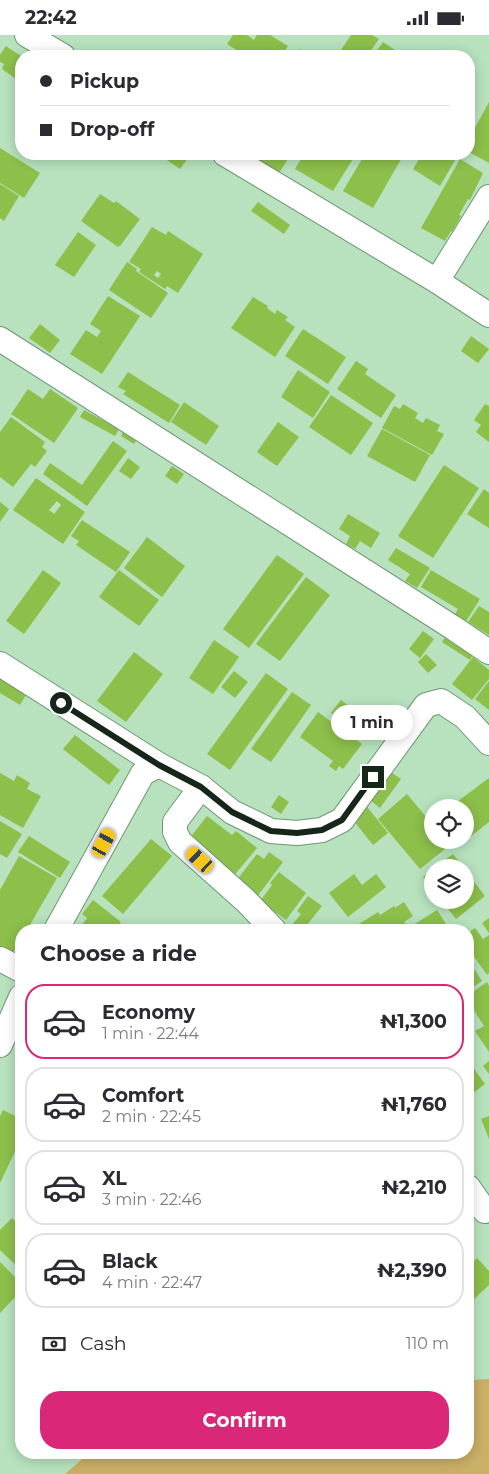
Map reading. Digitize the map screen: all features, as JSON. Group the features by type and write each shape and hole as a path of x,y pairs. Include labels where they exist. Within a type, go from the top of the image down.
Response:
{"street":[{"path":"27,35 53,50"},
{"path":"235,160 437,281 489,315"},
{"path":"437,281 489,197"},
{"path":"0,339 489,652"},
{"path":"0,665 159,765 201,787 232,812 271,831 297,833 322,830 342,820 426,705 441,701 465,717 489,743"},
{"path":"59,924 143,773 159,765"},
{"path":"201,787 174,822 175,832 180,842 246,901 268,924"},
{"path":"0,959 15,967"},
{"path":"0,1045 15,1011"},
{"path":"474,1195 485,1211"}],"shaded area":[{"path":"489,1379 489,1474 65,1474 82,1459 474,1459 474,1380"}],"building":[{"path":"233,35 247,35 254,40 257,35 270,35 288,46 286,50 236,50 227,44"},
{"path":"351,35 372,35 379,39 371,50 341,50"},
{"path":"383,42 395,50 377,50"},
{"path":"6,46 15,52 15,78 2,69 4,64 0,62 0,55"},
{"path":"489,102 489,163 475,155 475,128"},
{"path":"0,148 15,157 15,160 19,160 40,173 24,198 0,183"},
{"path":"167,160 187,160 180,169"},
{"path":"258,160 287,160 279,173"},
{"path":"300,160 352,160 333,191 295,169"},
{"path":"361,160 401,160 373,208 343,191"},
{"path":"418,160 455,160 440,186 413,169"},
{"path":"459,160 483,173 470,200 468,199 459,215 461,216 445,241 421,228"},
{"path":"0,184 19,196 4,221 0,218"},
{"path":"100,194 114,203 116,201 140,219 118,247 81,221"},
{"path":"258,202 290,225 284,234 251,211"},
{"path":"152,227 166,235 168,231 203,254 178,293 167,286 165,289 139,272 141,269 129,262","holes":["157,271 161,274 158,278 154,275"]},
{"path":"78,232 96,245 74,277 55,265"},
{"path":"127,262 137,269 136,271 168,293 151,318 109,290"},
{"path":"108,296 140,316 102,374 70,354 86,330 97,337 101,331 90,324"},
{"path":"253,297 268,306 267,308 275,314 277,310 288,317 285,320 295,327 275,357 231,328"},
{"path":"40,324 60,340 50,353 29,338"},
{"path":"303,329 346,357 328,384 285,356"},
{"path":"471,336 489,349 478,363 461,351"},
{"path":"356,361 368,369 365,374 396,395 381,418 337,389"},
{"path":"298,370 330,392 313,418 281,397"},
{"path":"128,372 180,405 169,423 123,394 126,391 118,387"},
{"path":"28,389 43,399 50,389 78,408 54,443 11,414"},
{"path":"331,395 373,423 351,455 309,427"},
{"path":"184,402 219,426 206,445 171,422"},
{"path":"403,404 418,413 415,418 423,423 426,418 440,425 437,431 444,434 432,455 382,428 394,406 400,409"},
{"path":"485,404 489,406 489,442 476,432 481,425 474,420"},
{"path":"84,410 119,429 115,436 80,417"},
{"path":"11,417 45,442 42,447 47,451 35,467 31,464 13,487 0,477 0,432"},
{"path":"278,422 299,437 277,466 257,452"},
{"path":"382,429 430,455 415,482 367,456"},
{"path":"124,430 137,439 134,444 121,436"},
{"path":"113,441 127,451 87,506 43,474 50,463 82,485"},
{"path":"128,458 140,467 131,479 119,471"},
{"path":"444,465 479,488 433,558 398,536"},
{"path":"172,466 184,474 177,484 165,476"},
{"path":"36,478 85,512 63,544 13,510","holes":["57,501 61,505 54,514 49,510"]},
{"path":"484,489 489,493 489,528 467,514"},
{"path":"0,502 9,509 0,522"},
{"path":"348,514 380,533 371,548 360,541 355,549 346,544 350,536 339,529"},
{"path":"82,520 130,552 116,572 76,545 79,541 71,536"},
{"path":"147,537 185,566 162,597 124,568"},
{"path":"396,548 430,568 417,588 405,581 410,574 388,560"},
{"path":"277,555 304,574 249,648 223,629"},
{"path":"43,570 61,583 24,634 6,621"},
{"path":"119,570 159,600 139,626 99,597"},
{"path":"431,570 480,599 465,623 454,616 458,609 421,587"},
{"path":"306,577 330,595 280,661 256,644"},
{"path":"479,606 489,612 489,635 468,622"},
{"path":"423,631 434,639 420,658 409,649"},
{"path":"447,634 475,651 470,660 442,642"},
{"path":"214,640 239,657 213,694 189,678"},
{"path":"134,652 163,674 126,722 97,701"},
{"path":"426,654 437,665 428,673 418,662"},
{"path":"473,657 489,670 489,679 472,700 452,684"},
{"path":"234,671 248,682 235,698 221,687"},
{"path":"266,673 288,689 230,770 207,754"},
{"path":"0,679 26,695 20,705 0,693"},
{"path":"489,681 489,710 475,699"},
{"path":"292,692 311,705 271,762 251,749"},
{"path":"341,700 363,717 354,730 331,713"},
{"path":"318,712 362,744 343,769 339,766 336,771 329,766 333,761 300,737"},
{"path":"75,735 120,770 109,785 63,749"},
{"path":"391,772 401,779 380,808 370,800"},
{"path":"0,773 14,781 17,775 30,783 27,789 41,796 23,828 0,815"},
{"path":"489,778 489,822 474,834 474,799 461,799"},
{"path":"407,794 424,814 424,849 445,849 432,859 424,859 424,866 420,869 378,819"},
{"path":"279,795 289,802 281,814 271,807"},
{"path":"364,803 388,833 373,845 349,815"},
{"path":"207,816 232,835 236,831 257,848 232,878 189,839"},
{"path":"0,821 22,834 7,858 0,854"},
{"path":"29,836 70,862 60,878 18,852"},
{"path":"151,839 172,856 123,914 102,896"},
{"path":"269,852 283,862 257,897 236,881 257,854 264,859"},
{"path":"453,854 457,859 446,859"},
{"path":"19,856 57,878 30,924 15,924 15,950 12,955 0,947 0,890"},
{"path":"279,872 306,893 286,920 260,901"},
{"path":"354,874 362,885 376,874 386,887 348,917 329,893"},
{"path":"474,882 485,896 474,905"},
{"path":"308,896 322,906 308,924 293,924 301,914 297,911"},
{"path":"93,900 121,922 120,924 82,924 87,918 82,914"},
{"path":"404,902 413,916 404,922 406,924 359,924 378,912 380,915 394,906 395,908"},
{"path":"448,909 469,909 456,919"},
{"path":"437,910 446,924 415,924"},
{"path":"489,918 489,933 482,923"},
{"path":"474,929 483,939 489,935 489,973 487,975 474,957"},
{"path":"474,968 482,981 474,987"},
{"path":"487,982 489,986 489,1052 475,1031 484,1026 474,1010 474,991"},
{"path":"489,1061 489,1074 483,1066"},
{"path":"474,1069 485,1084 474,1092"},
{"path":"3,1110 15,1116 15,1152 0,1183 0,1116"},
{"path":"489,1116 489,1139 481,1119"},
{"path":"12,1218 15,1221 15,1264 0,1250 0,1230"},
{"path":"477,1258 489,1271 489,1285 474,1299 474,1261"},
{"path":"0,1262 15,1277 15,1297 0,1313"}],"route":[{"path":"61,703 159,765 201,787 232,812 271,831 297,833 322,830 342,820 373,777"}]}
